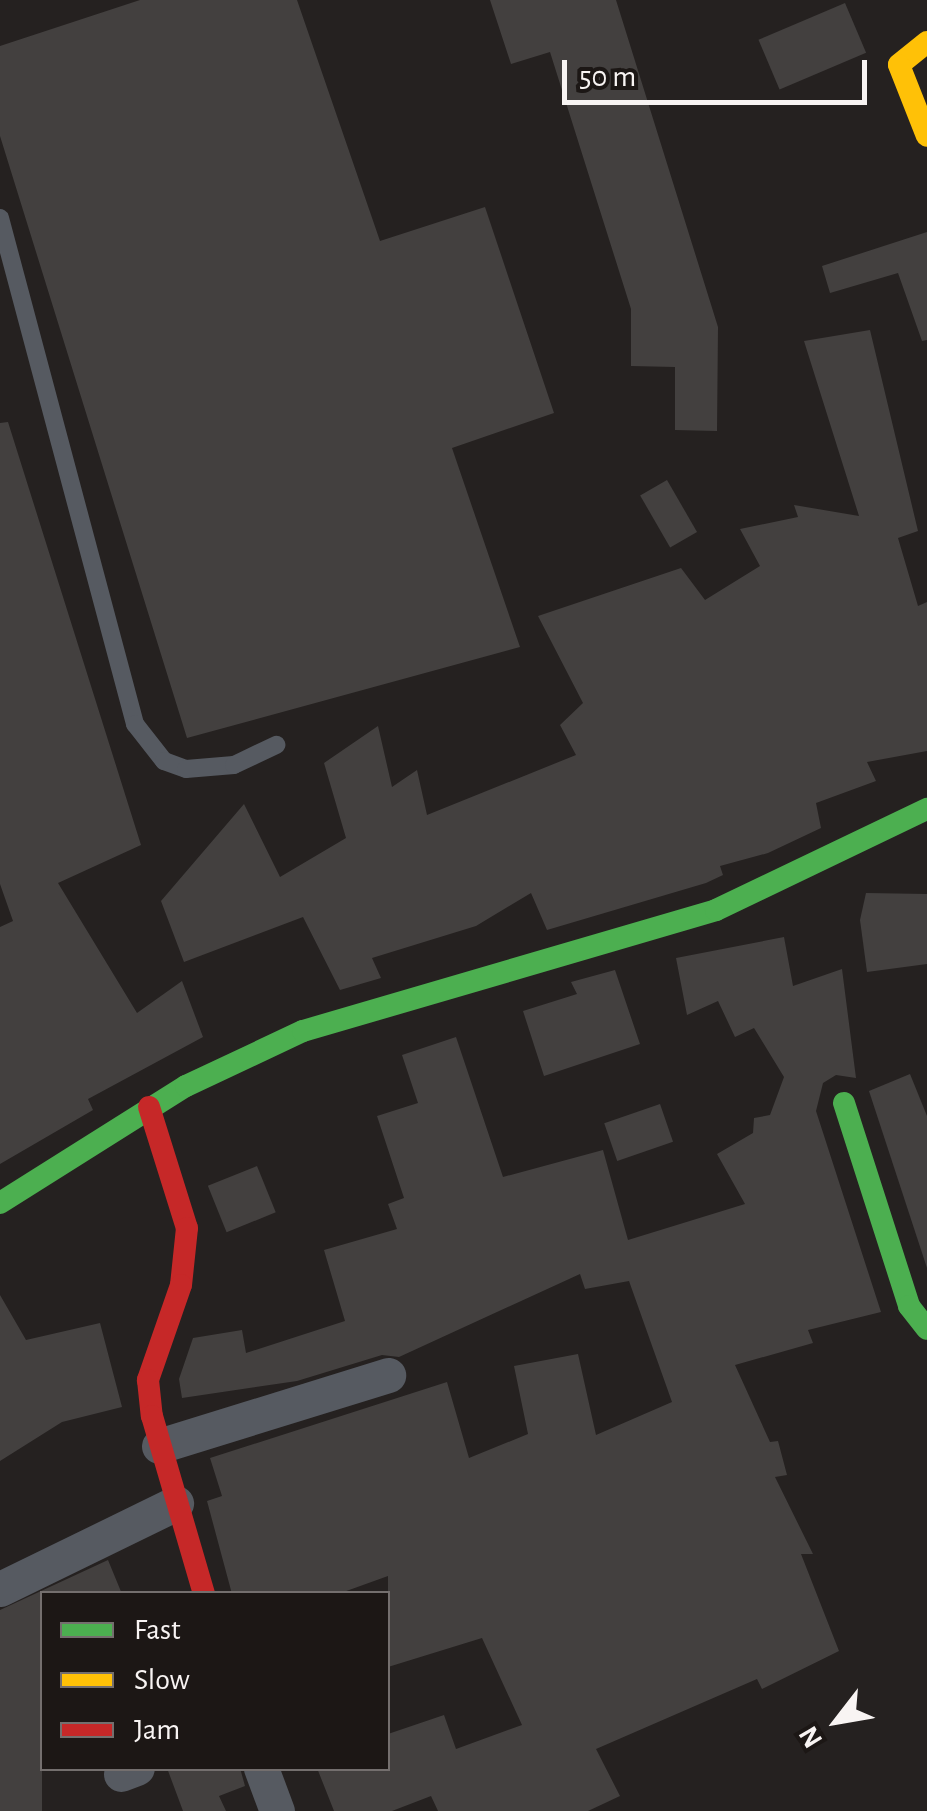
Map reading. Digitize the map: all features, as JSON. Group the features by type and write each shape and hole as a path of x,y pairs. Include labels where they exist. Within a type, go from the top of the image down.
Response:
{"street":[{"path":"927,42 899,66 927,136"},
{"path":"0,1202 149,1107 303,1030 716,910 927,809"},
{"path":"844,1103 909,1306 927,1330"},
{"path":"149,1107 187,1228 181,1285 148,1380 159,1446 203,1591"},
{"path":"159,1446 388,1375"},
{"path":"0,1589 176,1503"},
{"path":"262,1771 277,1811"}],"lane":[{"path":"0,218 135,724 164,761 186,769 234,766 276,745"}],"building":[{"path":"140,0 297,0 380,241 485,207 554,413 452,448 520,647 187,738 0,136 0,46"},
{"path":"490,0 616,0 718,327 717,431 675,430 675,367 631,366 631,309 550,52 511,64"},
{"path":"845,3 866,53 780,89 758,40"},
{"path":"927,232 927,340 922,341 898,273 830,293 822,266"},
{"path":"870,330 918,531 898,538 918,606 927,602 927,751 867,762 876,781 816,803 821,828 768,853 720,866 723,875 706,883 547,930 531,893 476,926 372,958 381,978 340,990 303,917 184,962 161,901 244,804 280,877 346,838 324,763 378,726 392,787 417,770 427,815 576,755 560,725 583,703 538,616 681,568 705,600 760,566 740,529 798,517 794,505 859,516 804,341"},
{"path":"8,422 141,845 58,883 137,1013 182,981 203,1037 88,1099 93,1110 0,1164 0,927 13,921 0,884 0,423"},
{"path":"667,480 697,532 670,547 640,495"},
{"path":"866,893 927,894 927,964 867,972 860,920"},
{"path":"784,937 793,986 842,969 856,1078 836,1075 823,1083 816,1111 881,1312 808,1330 813,1343 735,1365 770,1442 778,1441 787,1475 775,1477 813,1554 801,1554 839,1651 762,1689 757,1679 596,1749 620,1796 588,1811 438,1811 431,1796 392,1811 334,1811 318,1771 390,1771 390,1733 444,1715 456,1749 522,1725 482,1638 390,1666 388,1576 346,1591 231,1591 207,1501 222,1496 210,1458 447,1382 469,1458 528,1434 514,1366 578,1354 596,1435 672,1402 629,1281 585,1289 580,1274 399,1357 382,1355 297,1381 182,1398 179,1379 193,1338 242,1330 246,1353 345,1321 324,1250 397,1229 388,1204 404,1198 377,1116 418,1103 402,1055 456,1037 503,1177 603,1150 628,1240 745,1204 717,1154 753,1133 754,1118 770,1115 784,1077 754,1028 735,1037 718,1001 687,1015 676,958"},
{"path":"615,970 640,1044 544,1076 523,1011 577,994 571,982"},
{"path":"910,1074 927,1116 927,1268 869,1091"},
{"path":"660,1104 673,1142 617,1161 604,1123"},
{"path":"257,1166 276,1212 227,1232 208,1186"},
{"path":"0,1295 26,1340 100,1323 122,1407 62,1422 0,1461"},
{"path":"108,1560 121,1591 41,1591"},
{"path":"40,1591 42,1811 0,1811 0,1610"},
{"path":"168,1771 241,1771 245,1786 219,1796 226,1811 183,1811"}],"traffic: fast":[{"path":"0,1203 186,1086 303,1031 716,910 927,809"},
{"path":"844,1103 909,1306 927,1329"}],"traffic: slow":[{"path":"927,42 899,65 927,136"}],"traffic: jam":[{"path":"149,1107 187,1228 181,1285 148,1380 152,1416 203,1591"}]}
